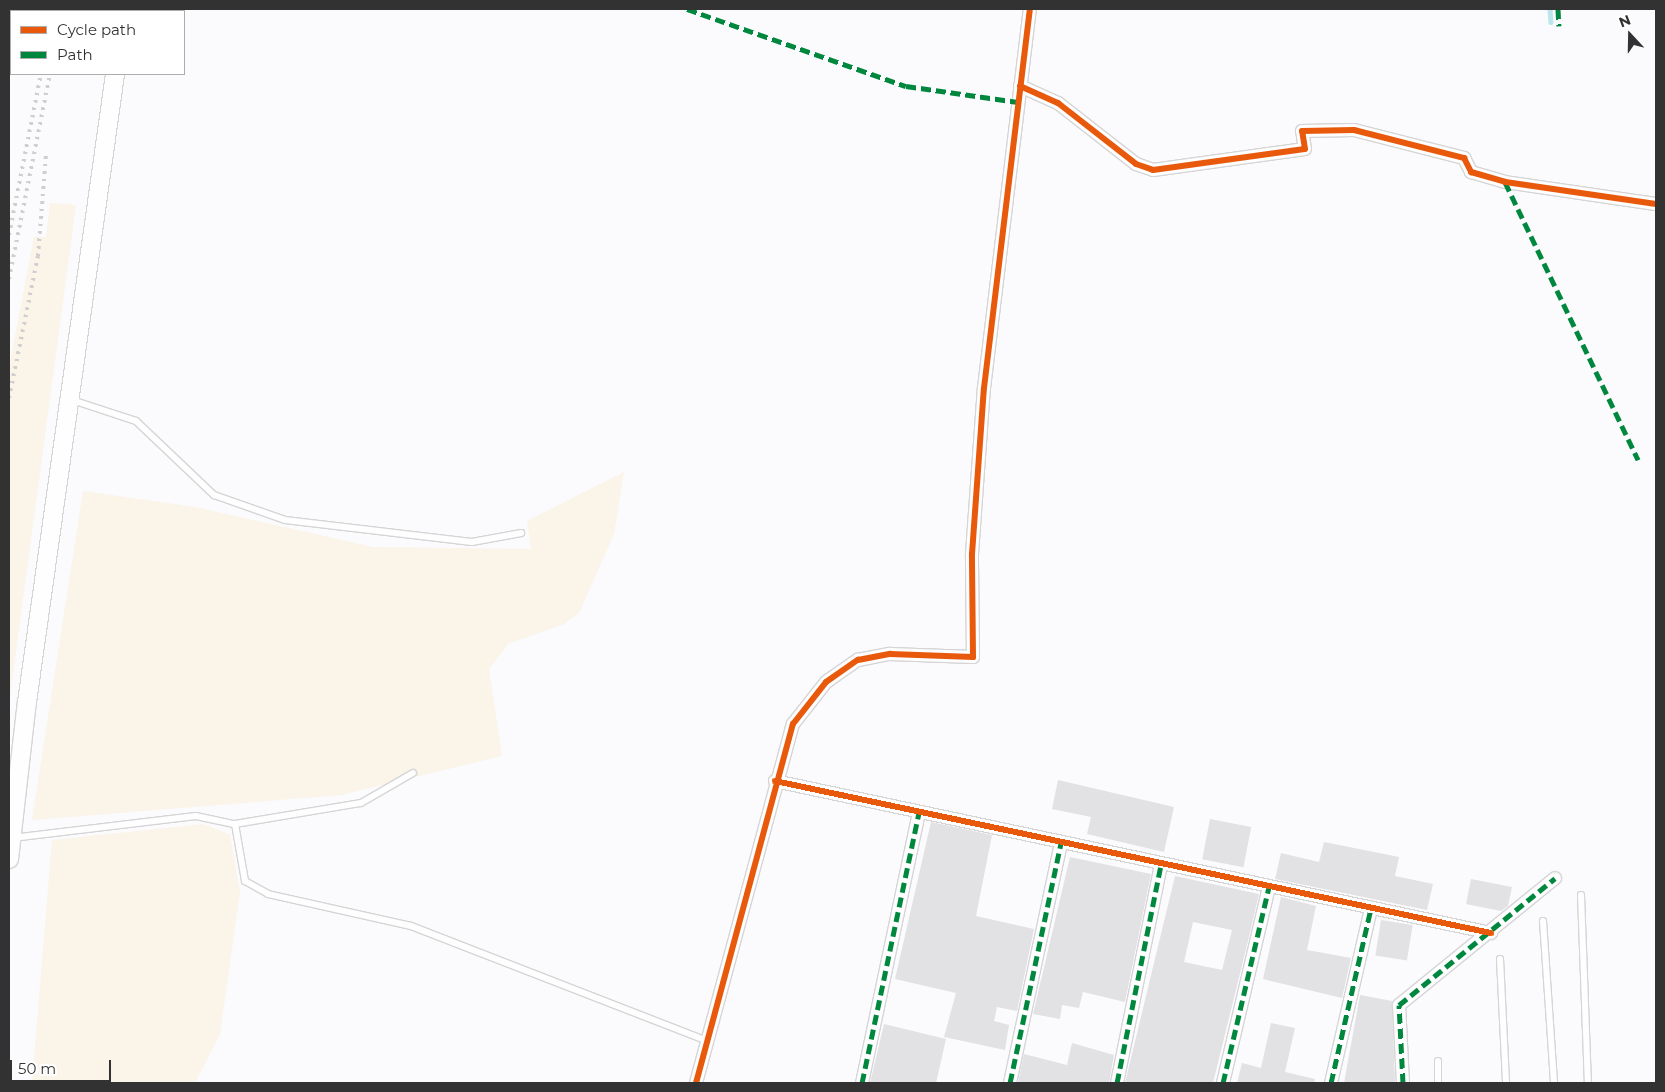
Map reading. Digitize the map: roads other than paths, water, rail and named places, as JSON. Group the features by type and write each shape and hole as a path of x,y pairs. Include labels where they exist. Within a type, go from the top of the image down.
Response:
{"main road":[{"path":"9,859 27,702 72,400 115,75"}],"street":[{"path":"696,1083 705,1040 759,854 775,781 794,724 826,682 858,660 890,654 973,657 972,554 984,388 1030,9"},
{"path":"1020,86 1058,103 1136,164 1153,170 1306,149 1302,131 1354,130 1464,158 1471,172 1505,182 1656,204"},
{"path":"775,781 1491,933"},
{"path":"862,1083 919,813"},
{"path":"1010,1083 1061,843"},
{"path":"1116,1083 1161,864"},
{"path":"1403,1083 1399,1005 1491,933 1556,878"},
{"path":"1223,1083 1269,887"},
{"path":"1331,1083 1371,908"}],"lane":[{"path":"72,400 136,421 214,495 285,520 472,542 521,533"},
{"path":"11,838 196,816 235,824 361,803 413,773"},
{"path":"235,824 245,881 268,894 411,926 705,1040"},
{"path":"1581,895 1588,1083"},
{"path":"1543,921 1554,1083"},
{"path":"1500,959 1506,1083"},
{"path":"1438,1061 1438,1083"}],"waterway":[{"path":"1550,9 1551,22"}],"railway":[{"path":"9,235 41,75"},
{"path":"9,279 50,75"},
{"path":"9,398 38,256 46,154"}]}
